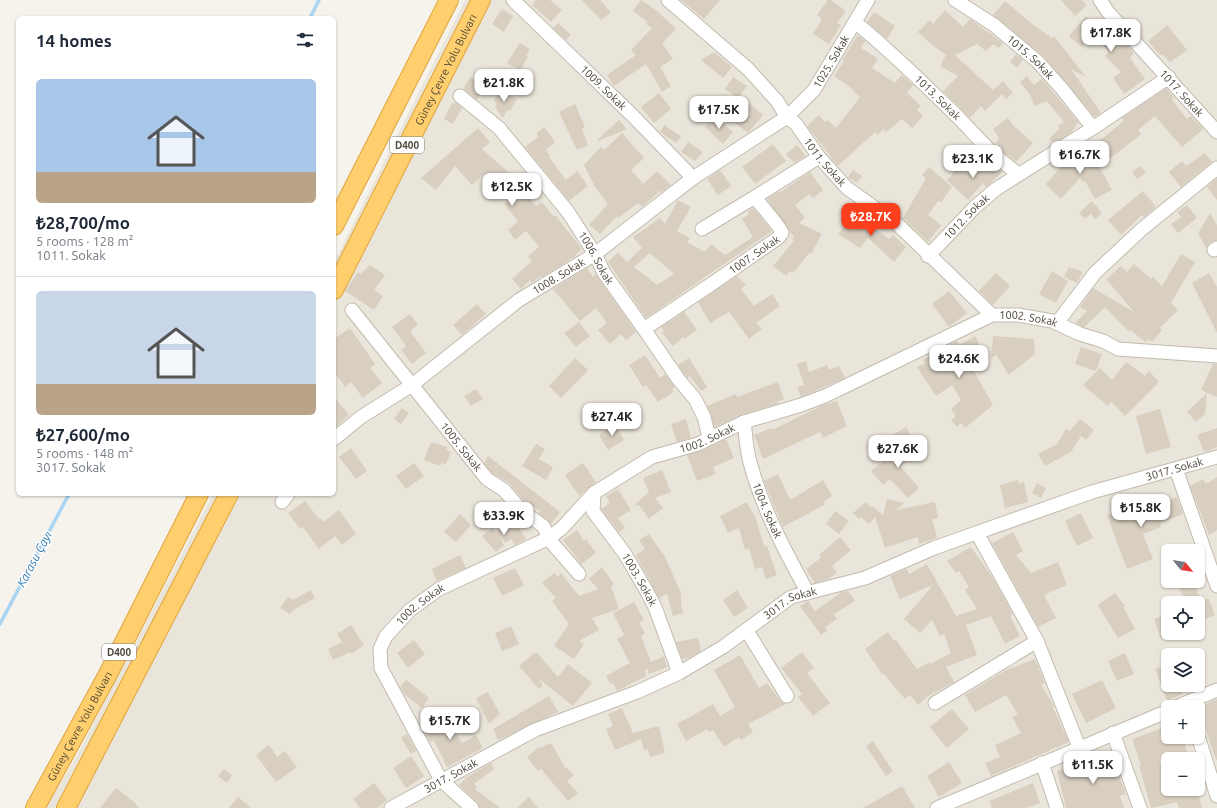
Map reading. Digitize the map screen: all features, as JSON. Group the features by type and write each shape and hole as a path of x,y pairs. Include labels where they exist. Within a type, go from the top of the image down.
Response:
{"highway":[{"name":"D400","path":"336,222 449,0"},
{"name":"Güney Çevre Yolu Bulvarı","path":"336,286 481,0"},
{"name":"Güney Çevre Yolu Bulvarı","path":"35,808 107,676 198,496"},
{"name":"D400","path":"66,808 229,496"}],"street":[{"name":"1009. Sokak","path":"513,0 633,116 693,178"},
{"name":"1011. Sokak","path":"668,0 748,69 777,101 787,117 796,124 819,157 848,188 896,223 928,256 992,315"},
{"name":"1015. Sokak","path":"955,0 994,25 1038,62 1063,90 1093,128"},
{"name":"1017. Sokak","path":"1100,0 1108,12 1168,76 1217,132"},
{"name":"1025. Sokak","path":"787,117 814,90 856,22 866,1"},
{"name":"1013. Sokak","path":"856,22 903,62 1000,161 1019,174"},
{"name":"1012. Sokak","path":"928,256 975,207 996,189 1093,128 1168,76"},
{"name":"1006. Sokak","path":"460,96 499,128 568,212 595,254 604,273 678,380 696,399 704,416 709,437"},
{"name":"1008. Sokak","path":"336,437 361,417 412,385 519,300 595,254 693,178 787,117"},
{"path":"702,229 819,157"},
{"path":"1057,324 1095,273 1142,229 1217,168"},
{"name":"1007. Sokak","path":"644,329 710,286 782,233 780,228 765,212 755,197"},
{"name":"1005. Sokak","path":"352,310 412,385 451,437 487,479 504,490 522,511 543,526 549,538 579,574"},
{"name":"1002. Sokak","path":"472,808 441,780 381,668 380,649 386,636 410,610 439,589 549,538 562,528 594,493 652,457 698,444 709,437 744,422 801,405 825,396 992,315 1018,316 1057,324 1080,334 1103,341 1118,349 1217,356"},
{"name":"1004. Sokak","path":"744,422 750,461 763,500 781,544 808,593"},
{"name":"3017. Sokak","path":"391,808 535,730 637,692 678,673 747,631 791,597 865,578 934,548 1092,492 1217,457"},
{"path":"1176,469 1217,586"},
{"name":"1003. Sokak","path":"594,493 593,511 625,554 652,601 678,673"},
{"path":"977,532 1037,641 1079,747"},
{"path":"747,631 787,696"},
{"path":"935,703 1037,641"},
{"path":"1195,700 1217,690"},
{"path":"937,808 1161,714"},
{"path":"1113,733 1140,808"},
{"path":"1201,744 1217,796"},
{"path":"1042,763 1057,808"}],"shaded area":[{"path":"465,0 1217,0 1217,808 45,808 74,761 212,496 336,496 336,258"}],"building":[{"path":"536,0 550,0 562,10 551,22 532,5"},
{"path":"582,0 600,0 611,12 601,20"},
{"path":"641,0 657,11 676,29 662,43 673,59 660,67 671,86 662,92 646,64 614,86 607,75 636,55 631,50 652,28 646,24 648,22 633,11"},
{"path":"681,0 720,0 704,19"},
{"path":"828,0 831,0 846,11 837,23 841,25 829,44 813,34 822,19 817,15"},
{"path":"1061,0 1082,0 1087,5 1075,16"},
{"path":"1005,1 1032,24 1052,38 1054,36 1086,77 1071,69 1101,113 1095,117 1044,57 993,15"},
{"path":"502,9 513,16 504,32 492,24"},
{"path":"945,10 963,27 970,19 1003,43 999,48 993,44 986,51 977,44 955,55 993,90 1003,81 1013,93 1006,99 1002,94 985,111 981,106 970,118 943,91 958,76 940,66 946,55 918,32 930,20 933,24"},
{"path":"874,12 895,26 887,39 867,22"},
{"path":"1086,16 1103,32 1110,26 1134,53 1130,58 1145,79 1124,94 1113,78 1121,72 1105,56 1109,52 1092,35 1082,47 1069,36"},
{"path":"558,23 571,35 566,40 553,28"},
{"path":"1167,25 1187,50 1170,62 1162,54 1160,55 1148,41"},
{"path":"858,35 865,41 861,48 878,59 872,68 895,83 902,75 913,85 907,93 921,106 917,110 923,116 912,128 902,119 886,132 883,129 878,135 875,132 838,166 807,126 819,115 825,122 828,120 836,128 860,97 853,91 854,90 834,76 844,62 842,60"},
{"path":"520,43 530,49 526,56 528,57 520,70 507,63"},
{"path":"714,52 732,67 723,78 701,60"},
{"path":"1016,54 1023,60 1017,68 1010,62"},
{"path":"1027,76 1034,85 1042,79 1078,122 1071,133 1054,143 1049,139 1059,129 1058,126 1064,122 1047,101 1035,106 1030,95 1020,82"},
{"path":"470,77 477,81 475,85 483,90 477,100 463,89"},
{"path":"733,77 747,86 738,98 725,89"},
{"path":"1166,88 1174,98 1172,100 1187,119 1191,116 1203,129 1182,147 1155,116 1138,130 1141,134 1111,158 1098,142 1124,121 1122,118"},
{"path":"500,90 517,99 510,111 508,109 503,118 495,107 497,104 494,101"},
{"path":"659,93 671,109 654,123 641,107"},
{"path":"455,102 462,108 453,124 444,119 452,103 454,104"},
{"path":"749,103 763,115 748,133 734,122"},
{"path":"575,104 585,127 582,129 588,145 577,150 559,112"},
{"path":"715,116 733,132 723,144 705,127"},
{"path":"1008,118 1013,125 1033,143 1016,162 1002,151 996,142 999,138 993,129"},
{"path":"619,120 627,129 598,141 597,140"},
{"path":"664,125 681,136 676,143 660,132"},
{"path":"544,127 555,142 546,150 550,156 549,157 566,180 577,171 588,186 569,201 525,147 538,137 537,133"},
{"path":"478,128 490,142 482,149 514,177 522,173 528,186 522,189 536,206 542,202 553,216 555,215 582,249 575,255 576,256 542,277 541,276 532,283 530,280 521,289 512,279 532,261 528,256 539,247 526,231 515,240 508,230 518,221 504,204 513,197 503,177 496,185 484,174 472,185 455,166 436,190 421,178"},
{"path":"622,133 644,158 631,170 643,184 657,171 671,185 661,192 660,191 642,207 638,203 618,218 617,216 600,234 589,225 608,204 595,187 584,165 601,147 604,150"},
{"path":"688,142 703,152 695,161 681,152"},
{"path":"773,144 786,161 755,184 742,167"},
{"path":"1087,144 1112,190 1095,199 1085,181 1083,182 1080,178 1061,199 1046,184 1067,160"},
{"path":"797,145 806,156 794,163 786,154"},
{"path":"1205,153 1212,162 1181,187 1169,172 1182,161 1186,166"},
{"path":"988,160 1002,172 986,187 983,183 968,200 947,180 962,164 973,175"},
{"path":"1140,166 1146,173 1137,179 1132,172"},
{"path":"929,167 952,187 941,202 938,201 928,215 941,225 928,242 903,218 926,178 922,175"},
{"path":"720,170 731,186 718,195 707,179"},
{"path":"853,170 862,176 857,183 848,177"},
{"path":"810,172 823,190 813,198 809,194 795,205 805,218 799,223 822,234 811,254 809,253 793,273 790,271 786,276 773,266 794,241 792,239 794,237 767,199 778,192 779,193"},
{"path":"1217,178 1217,200 1207,187"},
{"path":"1143,191 1156,207 1144,217 1142,215 1121,235 1108,220"},
{"path":"678,200 691,207 677,231 690,238 687,242 705,252 711,244 725,255 753,237 742,219 749,214 748,211 753,208 772,231 646,318 608,262 618,252 627,262 642,248 633,237 660,218 665,224","holes":["650,253 674,274 657,285 634,267"]},
{"path":"1092,201 1102,213 1095,219 1091,214 1085,219 1079,213"},
{"path":"1187,205 1197,218 1178,233 1171,224 1181,217 1177,212"},
{"path":"854,213 889,239 893,235 906,247 894,262 868,238 860,248 838,234"},
{"path":"1210,213 1217,225 1217,240 1210,243 1206,248 1198,233"},
{"path":"1181,254 1195,262 1171,303 1178,310 1160,328 1162,330 1152,342 1148,339 1146,342 1130,330 1129,332 1105,307 1084,327 1075,323 1087,311 1080,307 1093,288 1134,312 1106,279 1121,266 1127,272 1134,264 1151,279 1153,277 1162,286"},
{"path":"370,265 385,275 374,290 383,296 374,310 345,291 358,272 361,274"},
{"path":"1069,267 1083,272 1077,283 1064,277"},
{"path":"587,268 593,277 596,274 636,332 626,340 621,334 610,344 598,330 607,323 596,308 580,321 553,289"},
{"path":"1052,271 1068,281 1056,303 1039,294"},
{"path":"996,273 1010,286 993,305 979,291"},
{"path":"1209,273 1217,287 1217,333 1192,283"},
{"path":"737,276 746,285 741,289 754,306 772,294 780,306 756,323 762,329 749,339 729,312 710,323 698,302"},
{"path":"949,291 967,313 949,327 932,304"},
{"path":"477,304 486,314 462,335 453,325"},
{"path":"684,312 697,330 684,339 683,337 673,346 662,333 664,331 661,327"},
{"path":"410,314 418,325 410,331 426,353 412,364 401,350 406,346 392,327"},
{"path":"579,322 590,336 576,347 564,333"},
{"path":"350,328 375,364 370,368 382,383 363,398 351,382 345,387 336,375 336,338"},
{"path":"975,336 987,359 972,368 993,405 965,428 961,423 957,427 951,420 956,416 951,409 961,400 952,385 936,396 917,367 925,363 923,360 954,342 957,341 959,345"},
{"path":"993,336 1034,339 1035,354 1009,375 996,355 991,358"},
{"path":"1081,347 1102,354 1096,371 1075,364"},
{"path":"645,355 660,378 665,374 675,387 672,389 674,392 658,402 646,385 643,387 629,365"},
{"path":"575,358 588,370 561,398 549,386"},
{"path":"689,358 707,387 701,391 690,376 687,378 678,365"},
{"path":"806,361 809,372 827,365 829,370 839,366 845,378 801,397 797,387 804,385 797,364"},
{"path":"1126,362 1145,376 1149,371 1159,382 1125,416 1111,402 1108,406 1083,385 1100,368 1112,380"},
{"path":"1213,364 1217,364 1217,397 1201,390"},
{"path":"778,382 784,399 777,402 778,404 741,415 715,427 707,406 736,394 737,397"},
{"path":"476,389 483,399 471,406 464,396"},
{"path":"1207,393 1205,414 1196,422 1187,412"},
{"path":"336,399 349,415 336,427"},
{"path":"837,401 847,426 823,438 820,432 763,459 754,435 771,428 772,430 823,405"},
{"path":"402,408 409,413 401,424 394,419"},
{"path":"1160,409 1171,447 1146,454 1136,416"},
{"path":"686,419 691,438 677,442 671,424"},
{"path":"1080,419 1094,430 1086,440 1081,436 1071,452 1045,466 1038,454 1057,444 1066,429 1070,431"},
{"path":"615,423 624,440 608,450 599,435"},
{"path":"906,427 912,437 871,453 867,443 885,436 886,439"},
{"path":"1217,428 1217,447 1204,452 1197,435"},
{"path":"913,438 919,448 911,453 914,458 900,466 919,488 908,498 890,479 883,485 871,471"},
{"path":"726,439 734,458 713,467 716,474 697,481 687,455 701,451"},
{"path":"431,442 447,447 446,450 451,452 446,464 442,463 440,466 424,460"},
{"path":"536,444 545,449 539,459 553,467 546,480 522,466"},
{"path":"351,448 367,471 356,479 339,457"},
{"path":"488,456 560,512 551,524 538,513 540,511 525,502 509,483 492,473 484,463"},
{"path":"414,463 424,476 406,489 396,476"},
{"path":"583,463 596,482 579,496 565,475"},
{"path":"662,470 671,492 655,498 663,508 649,519 639,505 636,506 635,504 649,492 643,478"},
{"path":"778,474 790,500 823,480 832,496 823,502 826,504 783,527 764,481"},
{"path":"1217,477 1217,530 1209,535 1190,486 1203,479 1206,484"},
{"path":"1018,480 1019,484 1024,482 1028,502 1005,508 1000,485"},
{"path":"1037,483 1046,488 1041,498 1032,493"},
{"path":"618,489 631,510 618,518 625,528 619,532 601,509 610,503 606,496"},
{"path":"1160,497 1162,503 1177,497 1183,514 1160,523 1161,527 1143,534 1153,559 1127,569 1107,515"},
{"path":"887,499 904,503 896,510 935,502 938,518 932,519 937,538 919,544 918,537 885,548 875,517 869,524 861,517 859,519 853,513 866,502 872,509 871,505 883,515"},
{"path":"305,501 323,522 339,510 356,534 342,545 335,536 319,549 303,527 300,529 288,513"},
{"path":"747,502 756,519 764,546 767,546 777,575 766,579 762,567 755,569 749,548 745,550 739,528 728,533 720,516"},
{"path":"835,511 849,521 839,534 826,524"},
{"path":"1081,513 1093,538 1077,546 1065,521"},
{"path":"460,514 471,525 456,542 444,532"},
{"path":"513,520 526,539 515,545 511,539 506,543 499,535 504,545 496,552 482,536 492,528 496,532"},
{"path":"577,530 584,541 586,539 596,553 581,564 563,540"},
{"path":"1013,532 1023,551 1016,555 1031,573 1058,562 1067,585 1044,595 1056,618 1038,627 992,543"},
{"path":"649,534 665,557 681,593 683,613 673,616 667,594 659,598 636,555 645,549 639,540"},
{"path":"840,537 851,550 832,566 837,573 828,579 815,583 806,569 821,558 819,555"},
{"path":"971,547 993,578 1013,614 1010,616 1020,636 1005,644 991,616 966,625 977,655 946,667 954,682 928,696 918,705 910,695 905,699 883,673 882,674 865,649 888,632 894,641 896,640 917,669 930,662 931,664 951,653 944,634 940,636 932,620 920,633 904,619 933,585 900,599 890,576 907,569 909,574 927,564 956,616 977,609 965,590 969,587 959,571 956,573 947,561"},
{"path":"460,555 466,568 437,581 432,569"},
{"path":"602,567 614,584 611,586 619,609 592,618 599,630 579,641 584,644 574,659 554,646 569,624 552,601 556,598 542,583 554,573 558,577 561,573 579,596 598,589 589,579"},
{"path":"515,568 524,585 502,596 493,578"},
{"path":"1179,588 1196,588 1200,596 1183,596"},
{"path":"311,590 315,598 293,610 290,614 280,608 288,597 293,600"},
{"path":"737,590 748,608 734,617 723,600"},
{"path":"848,591 855,601 834,614 837,619 825,627 827,631 821,635 800,606 808,601 815,611 842,592"},
{"path":"1115,593 1125,606 1123,607 1135,629 1118,638 1098,605"},
{"path":"1208,598 1215,615 1205,619 1205,600"},
{"path":"634,602 644,620 639,622 645,633 641,636 651,662 664,656 667,667 649,674 647,669 645,670 646,676 617,691 613,683 610,684 606,676 630,663 617,639 624,635 613,613"},
{"path":"1161,616 1161,639 1154,619"},
{"path":"351,625 364,645 351,654 350,652 333,660 328,649 342,642 337,634"},
{"path":"511,626 519,644 502,651 495,633"},
{"path":"698,638 701,651 689,658 682,659 676,642"},
{"path":"414,640 425,654 408,668 397,653"},
{"path":"802,652 814,668 807,673 830,703 813,716 798,697 802,694 781,668"},
{"path":"534,653 537,653 558,677 568,664 592,683 573,706 538,678 543,686 539,689 519,666"},
{"path":"1125,653 1134,674 1117,681 1108,661"},
{"path":"740,655 759,688 767,683 780,700 786,704 748,724 753,732 741,740 739,737 724,747 713,730 709,732 707,729 686,741 677,724 713,704 720,716 735,707 714,670"},
{"path":"1035,659 1045,683 1041,685 1054,706 1053,708 1069,742 991,776 985,763 1000,757 995,745 1021,733 1012,717 1018,714 1006,695 975,712 965,695 1006,670"},
{"path":"1161,667 1161,685 1155,669"},
{"path":"406,680 429,698 422,708 405,695 400,687"},
{"path":"1102,680 1116,708 1086,723 1072,694"},
{"path":"488,692 500,714 489,724 476,698"},
{"path":"1164,692 1182,692 1183,694 1167,700"},
{"path":"549,696 558,712 498,740 493,729"},
{"path":"1217,699 1217,760 1205,728 1205,704"},
{"path":"622,708 633,733 659,726 665,753 650,757 648,749 644,750 641,739 615,750 606,729 613,726 608,714"},
{"path":"952,709 969,729 947,748 930,727"},
{"path":"444,713 462,743 476,735 483,748 447,767 434,740 430,742 421,726"},
{"path":"1161,729 1161,744 1185,744 1187,752 1161,752 1161,759 1159,759 1161,766 1161,796 1199,796 1202,808 1179,808 1177,802 1151,808 1139,765 1141,765 1132,739"},
{"path":"407,734 416,751 411,754 401,738"},
{"path":"873,741 893,771 886,776 866,746"},
{"path":"551,743 566,769 567,768 574,775 567,781 578,793 568,801 541,769 538,771 527,757 539,747 540,748"},
{"path":"269,745 277,757 285,751 297,767 276,782 256,755"},
{"path":"1110,752 1126,794 1120,796 1124,808 1066,808 1057,771 1085,764 1085,761"},
{"path":"411,756 424,776 406,788 393,768"},
{"path":"949,762 962,783 939,797 927,776"},
{"path":"491,763 494,769 474,784 477,787 475,789 500,808 480,808 477,802 459,785 467,777"},
{"path":"224,769 232,775 227,783 218,776"},
{"path":"374,783 387,800 377,808 360,808 353,799"},
{"path":"1033,783 1040,803 1026,808 992,808 989,801"},
{"path":"902,786 915,808 863,808 888,794"},
{"path":"116,788 134,802 139,808 100,808"},
{"path":"238,797 251,808 229,808"},
{"path":"529,797 538,808 517,808"}],"waterway":[{"name":"Karasu Çayı","path":"311,16 319,0"},
{"name":"Karasu Çayı","path":"0,624 68,496"}]}
